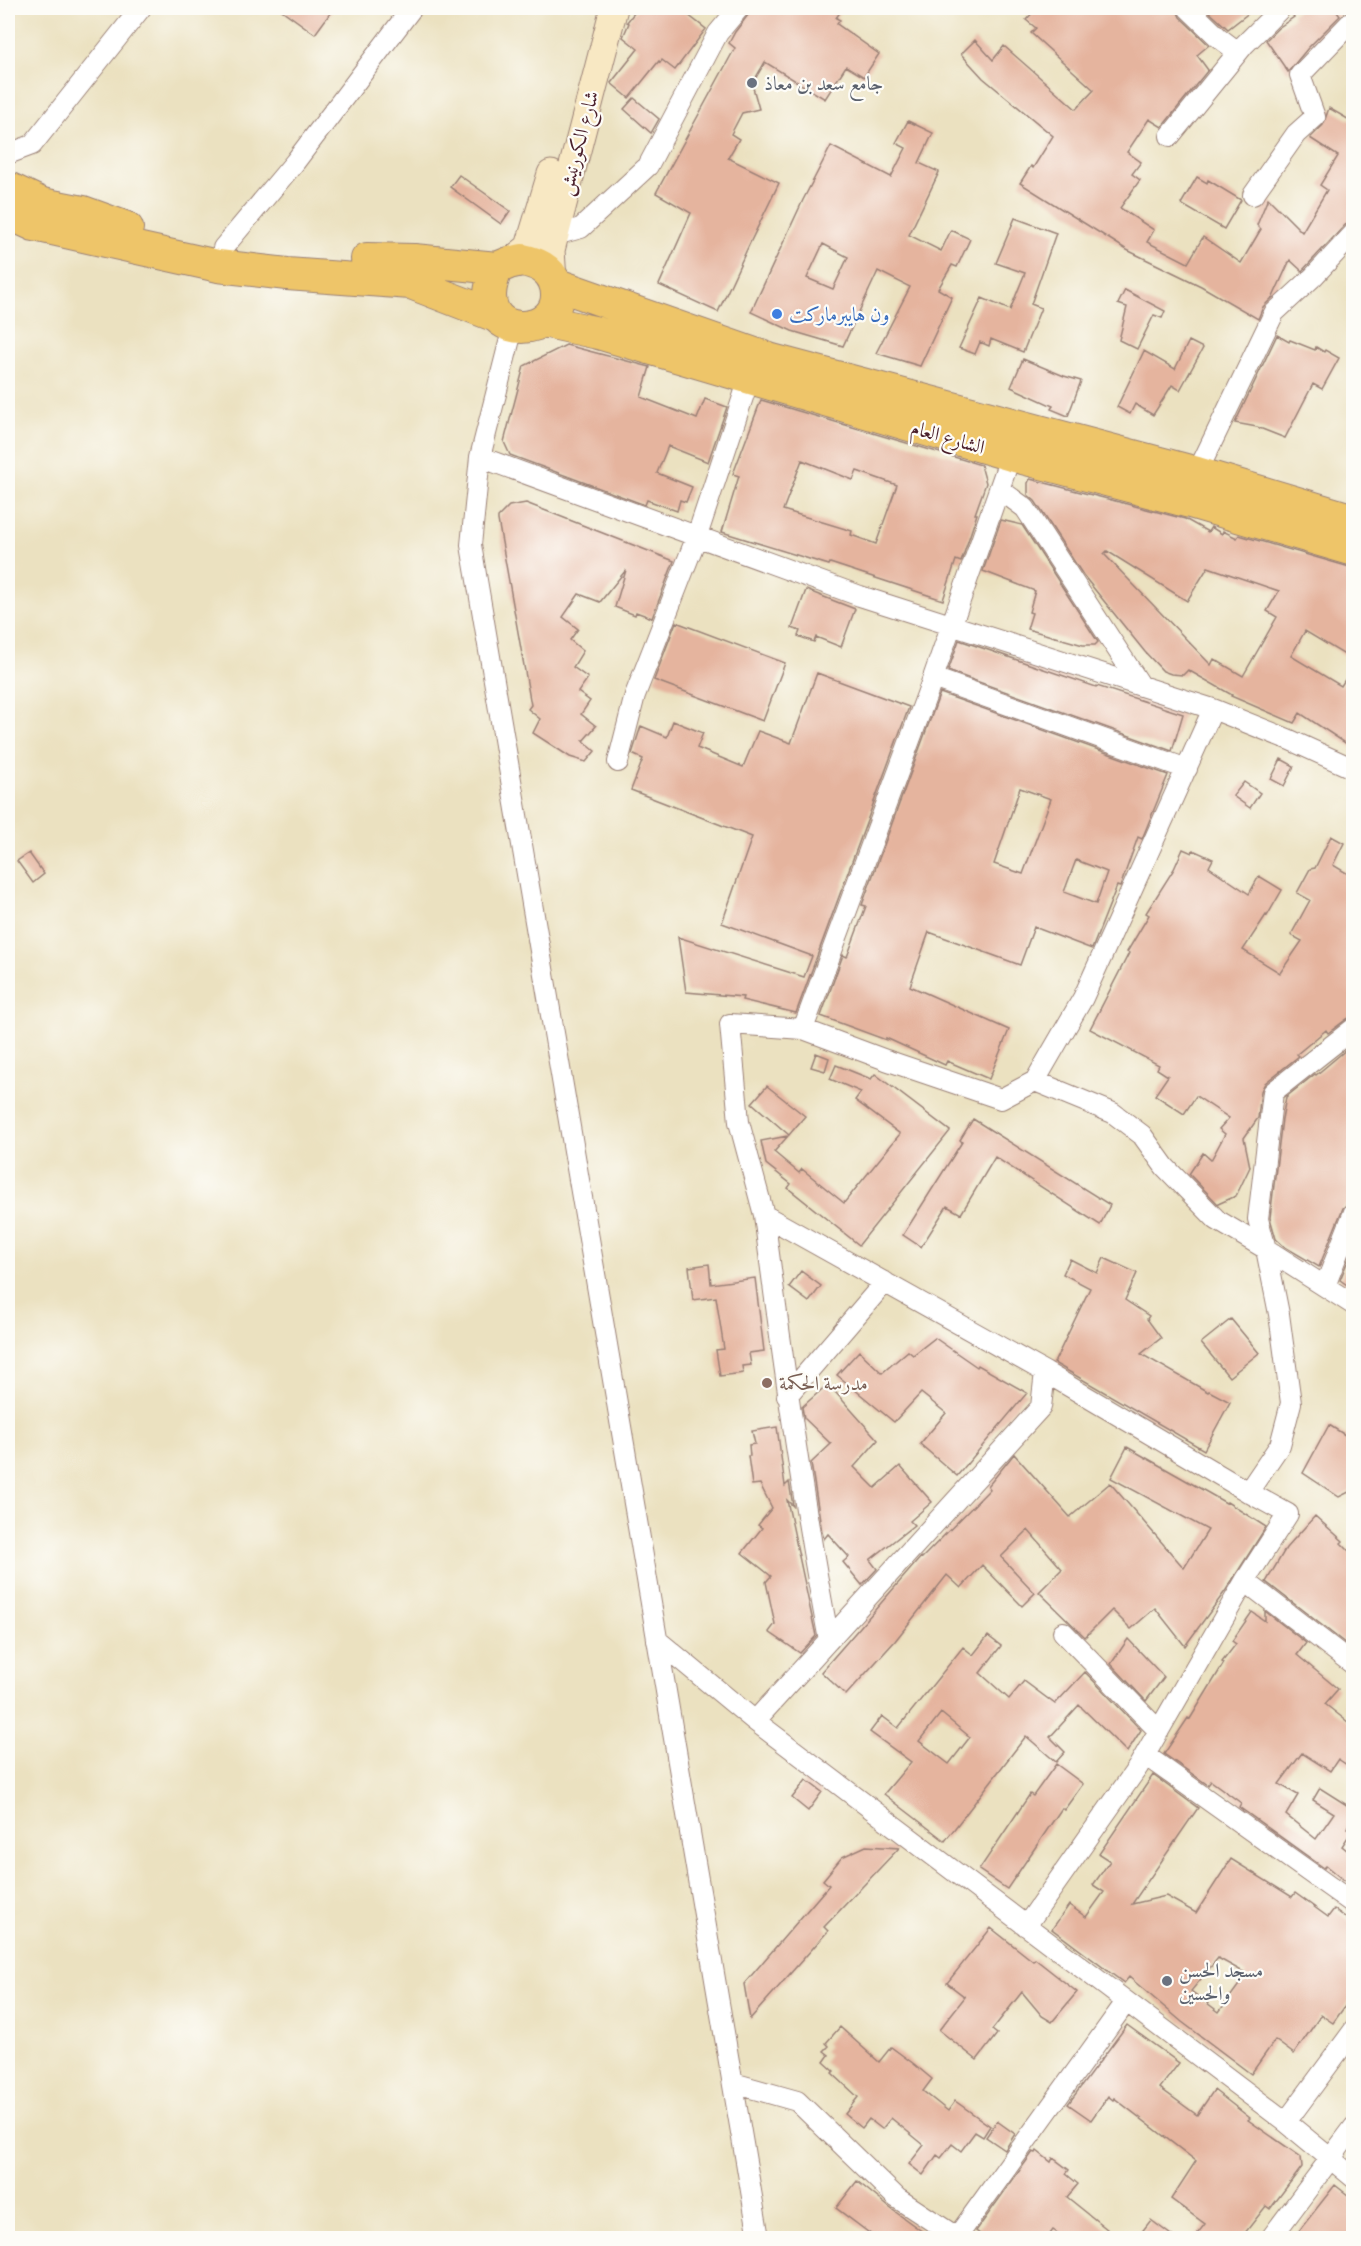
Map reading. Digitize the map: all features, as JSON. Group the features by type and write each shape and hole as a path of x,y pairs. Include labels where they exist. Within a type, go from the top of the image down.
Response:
{"main road":[{"name":"شارع الكورنيش","path":"503,266 529,247 544,201 595,8"},
{"name":"شارع الكورنيش","path":"554,282 551,250 614,8"},
{"path":"8,188 42,204 83,212 127,228 223,248 291,255 503,266 522,260 535,262 546,269 554,282 557,294 550,314 518,321 489,298 489,289 503,266"},
{"name":"الشارع العام","path":"8,213 34,225 218,266 287,274 411,283 518,321 597,333 762,374 1197,473 1353,520"},
{"name":"الشارع العام","path":"554,282 762,374 1011,455 1190,501 1353,550"}],"street":[{"path":"8,154 32,145 141,8"},
{"path":"223,248 295,162 412,8"},
{"path":"555,235 581,228 648,166 718,33 739,8"},
{"path":"1188,8 1218,37 1238,52"},
{"path":"1170,136 1238,52 1281,8"},
{"path":"1253,195 1296,134 1315,117 1300,75 1353,19"},
{"path":"1197,473 1274,314 1353,233"},
{"path":"518,321 480,457 471,544 759,2238"},
{"path":"618,762 635,695 762,374"},
{"path":"803,1029 933,678 1011,455"},
{"path":"480,457 860,596 1213,709 1290,740 1353,769"},
{"path":"999,489 1025,508 1141,686"},
{"path":"933,678 1187,769"},
{"path":"829,1640 787,1396 764,1215 739,1122 730,1024 803,1029 1001,1099 1035,1081 1083,998 1213,709"},
{"path":"1248,1492 1280,1445 1291,1403 1279,1314 1258,1219 1273,1092 1353,1028"},
{"path":"1035,1081 1113,1113 1142,1134 1165,1167 1217,1220 1353,1305"},
{"path":"1325,1286 1353,1212"},
{"path":"764,1215 1045,1372 1288,1514 1245,1581 1145,1755 1026,1926"},
{"path":"787,1396 885,1282"},
{"path":"755,1721 1041,1407 1045,1372"},
{"path":"1245,1581 1353,1665"},
{"path":"1063,1632 1159,1731"},
{"path":"657,1640 755,1721 1286,2122 1353,2178"},
{"path":"1145,1755 1353,1904"},
{"path":"733,2083 798,2101 897,2198 957,2238 1126,2002"},
{"path":"1286,2122 1353,2030"},
{"path":"1271,2238 1353,2127"}],"building":[{"path":"279,8 334,8 315,34"},
{"path":"638,8 679,8 706,29 675,70 662,60 660,63 659,61 629,98 611,83 638,49 623,37 629,23 627,22"},
{"path":"751,8 843,8 836,18 840,20 837,24 879,54 864,77 846,66 825,99 765,62 752,84 759,109 742,113 731,134 739,139 728,158 779,183 718,312 659,285 691,213 656,193 735,48 729,43"},
{"path":"1037,8 1176,8 1180,17 1209,45 1197,55 1208,70 1162,127 1149,119 1127,152 1141,162 1132,174 1140,180 1120,208 1154,230 1147,242 1188,263 1203,237 1241,263 1261,229 1257,225 1268,198 1302,232 1327,190 1320,185 1338,156 1310,138 1323,125 1329,108 1353,122 1353,221 1345,225 1302,271 1290,260 1273,297 1263,307 1258,319 1201,286 1127,250 1020,183 1031,166 1033,168 1053,136 983,78 961,54 975,40 993,60 1004,46 1076,109 1094,90 1031,33 1036,28 1026,20"},
{"path":"1205,8 1255,8 1228,29"},
{"path":"1301,8 1334,8 1340,16 1288,72 1266,40 1294,17 1292,14"},
{"path":"634,98 659,119 651,133 624,109"},
{"path":"908,121 933,133 919,163 939,172 909,235 941,251 951,230 970,239 957,267 952,265 938,289 952,297 920,366 876,353 910,287 878,271 843,346 792,331 751,312 831,146 891,177 906,148 896,143","holes":["823,244 848,257 833,289 807,278"]},
{"path":"459,175 510,211 501,224 450,187"},
{"path":"1197,177 1207,183 1208,180 1241,200 1224,229 1181,204"},
{"path":"1015,218 1056,233 1031,304 1041,308 1023,352 991,339 989,346 980,342 975,354 959,348 982,298 1010,310 1025,273 996,263"},
{"path":"1125,290 1165,311 1162,318 1154,315 1137,349 1119,340 1127,307 1118,304"},
{"path":"1277,335 1289,342 1290,340 1315,350 1316,347 1324,352 1325,350 1339,358 1322,389 1313,384 1285,438 1257,427 1235,423"},
{"path":"1189,341 1203,348 1180,390 1172,385 1153,415 1135,404 1130,414 1117,407 1144,351 1175,369"},
{"path":"566,345 650,367 641,397 697,419 705,399 727,407 708,462 668,446 657,473 692,487 686,502 680,500 677,511 647,500 645,505 510,455 504,442 524,366"},
{"path":"1023,359 1081,381 1068,416 1051,409 1053,406 1011,387"},
{"path":"761,400 981,465 986,483 961,562 956,560 943,600 830,563 829,565 722,532 739,476 733,474","holes":["802,460 853,480 857,471 897,485 876,544 851,535 852,531 783,510"]},
{"path":"1030,479 1185,519 1208,532 1211,527 1222,534 1223,531 1237,538 1239,535 1353,568 1353,660 1305,631 1291,656 1341,686 1353,667 1353,748 1300,713 1294,723 1231,696 1188,670 1183,675 1163,671 1083,575 1035,501 1028,495","holes":["1107,551 1187,601 1208,567 1279,591 1267,611 1277,617 1243,676 1214,659 1211,665 1104,554"]},
{"path":"526,503 674,561 652,618 636,612 635,615 615,607 626,570 600,602 579,594 563,617 578,629 570,640 583,651 573,667 588,678 578,692 590,701 581,714 596,726 583,741 595,751 586,762 570,757 533,733 540,719 528,709 531,705 498,520 498,517 509,506"},
{"path":"1001,520 1022,525 1098,642 1095,645 1083,645 1027,629 1035,591 983,571"},
{"path":"806,590 855,609 841,647 816,637 814,642 798,636 800,631 792,628"},
{"path":"676,622 785,663 763,721 654,680"},
{"path":"959,640 1183,714 1172,751 948,671"},
{"path":"817,673 909,707 796,1013 742,1000 743,997 686,992 678,937 804,977 812,956 722,923 752,837 631,790 643,759 632,754 641,726 667,737 673,721 703,733 697,748 743,767 758,731 791,743"},
{"path":"940,693 1168,775 1142,839 1138,837 1120,887 1117,886 1092,949 1034,927 1020,965 929,932 910,986 1009,1030 989,1079 947,1061 945,1065 886,1038 886,1040 821,1016 843,955 847,957 866,906 862,905","holes":["1020,788 1051,799 1023,874 994,864","1076,860 1107,872 1096,904 1064,892"]},
{"path":"1281,759 1294,766 1284,786 1271,779"},
{"path":"1244,782 1260,793 1250,808 1233,796"},
{"path":"1331,836 1344,843 1333,865 1353,877 1353,922 1349,932 1353,934 1353,1016 1328,1033 1326,1030 1297,1054 1299,1056 1265,1083 1261,1091 1258,1118 1244,1138 1250,1167 1236,1196 1218,1204 1189,1174 1203,1153 1211,1160 1225,1134 1219,1129 1229,1118 1196,1096 1184,1114 1155,1095 1168,1076 1157,1069 1159,1065 1090,1029 1129,953 1127,952 1149,915 1146,913 1174,869 1183,849 1192,853 1193,850 1213,859 1209,867 1249,894 1259,876 1282,890 1243,950 1280,973 1302,941 1291,935 1310,900 1297,893 1310,869 1315,868"},
{"path":"29,853 44,874 33,883 17,861"},
{"path":"1353,1044 1353,1195 1352,1200 1343,1208 1319,1267 1276,1239 1270,1218 1282,1119 1286,1097"},
{"path":"816,1053 829,1058 825,1071 811,1067"},
{"path":"836,1065 871,1079 875,1074 950,1131 859,1245 788,1188 791,1184 766,1164 761,1141 788,1136 774,1152 799,1173 802,1169 844,1203 900,1134 855,1100 861,1092 830,1079"},
{"path":"767,1086 805,1116 789,1135 752,1103"},
{"path":"973,1119 1110,1205 1100,1225 995,1157 961,1214 947,1206 921,1247 903,1235 962,1142 960,1140"},
{"path":"1353,1252 1353,1289 1340,1280"},
{"path":"1104,1258 1137,1273 1125,1300 1149,1316 1147,1319 1161,1338 1141,1354 1230,1402 1204,1450 1054,1363 1090,1288 1063,1274 1070,1259 1097,1273"},
{"path":"709,1264 711,1284 755,1278 764,1351 749,1353 751,1365 742,1366 743,1373 720,1376 716,1350 724,1349 716,1297 693,1300 689,1267"},
{"path":"801,1271 821,1286 809,1302 789,1287"},
{"path":"1231,1319 1259,1353 1229,1377 1201,1343"},
{"path":"935,1338 977,1367 978,1365 1027,1393 957,1476 920,1444 946,1413 921,1393 894,1422 837,1375 859,1351 882,1373 908,1351 913,1355"},
{"path":"828,1384 878,1440 854,1467 875,1488 900,1466 932,1502 910,1521 914,1525 870,1560 877,1569 862,1585 843,1562 849,1557 828,1534 824,1539 822,1532 811,1463 831,1444 804,1418 802,1407"},
{"path":"1329,1425 1353,1440 1353,1490 1339,1497 1303,1473"},
{"path":"777,1427 785,1486 789,1482 793,1506 787,1500 816,1636 800,1653 769,1632 775,1624 766,1582 771,1576 742,1553 762,1528 758,1525 772,1508 760,1484 752,1485 748,1456 750,1456 749,1445 755,1444 752,1431"},
{"path":"1127,1447 1227,1502 1266,1527 1226,1590 1185,1646 1155,1608 1131,1629 1112,1610 1085,1637 1039,1592 1062,1569 1028,1530 1001,1557 1035,1593 1022,1606 982,1565 961,1588 947,1575 895,1641 846,1695 821,1672 921,1557 990,1489 988,1486 1014,1454 1070,1517 1110,1483 1184,1568 1208,1530 1111,1478"},
{"path":"1315,1516 1343,1541 1341,1543 1353,1555 1353,1642 1350,1647 1266,1582 1286,1548"},
{"path":"1265,1611 1306,1643 1297,1655 1338,1689 1325,1704 1353,1726 1353,1769 1338,1759 1330,1771 1302,1753 1279,1784 1298,1795 1286,1815 1316,1839 1334,1813 1313,1800 1320,1788 1353,1809 1353,1818 1347,1828 1352,1831 1342,1846 1353,1855 1353,1875 1347,1883 1326,1866 1324,1868 1239,1807 1241,1803 1211,1781 1208,1785 1164,1754 1188,1718 1190,1719 1224,1663 1222,1662 1236,1644 1232,1641 1252,1612 1265,1621"},
{"path":"988,1636 1001,1646 980,1673 1009,1699 1024,1681 1055,1704 1085,1672 1141,1730 1127,1752 1079,1705 1050,1737 1065,1752 1056,1762 1026,1736 945,1841 884,1794 911,1762 870,1732 882,1716 898,1728 963,1647 973,1655","holes":["941,1713 970,1737 949,1764 919,1741"]},
{"path":"1128,1639 1164,1677 1146,1701 1111,1664"},
{"path":"1056,1764 1083,1784 1064,1810 1062,1808 1007,1889 979,1870 1030,1794 1033,1796"},
{"path":"1153,1775 1198,1808 1132,1904 1166,1896 1196,1913 1231,1859 1292,1897 1295,1893 1328,1917 1334,1909 1353,1923 1353,1995 1333,2023 1321,2015 1294,2054 1275,2040 1251,2074 1182,2022 1129,1977 1124,1983 1052,1929 1069,1905 1086,1917 1104,1892 1093,1885 1110,1861 1099,1854","holes":["1218,1958 1247,1974 1219,2012 1191,1991"]},
{"path":"806,1780 822,1792 808,1811 792,1798"},
{"path":"866,1846 899,1848 824,1927 828,1931 750,2019 744,1984 829,1885 823,1880 842,1857"},
{"path":"991,1928 1077,1992 1052,2022 1042,2016 1022,1992 992,2030 997,2034 977,2060 939,2030 965,1997 947,1983"},
{"path":"1127,2025 1179,2063 1160,2088 1197,2115 1214,2090 1250,2118 1248,2120 1301,2157 1302,2167 1270,2209 1266,2206 1241,2238 1194,2238 1205,2224 1171,2199 1196,2161 1114,2098 1113,2100 1108,2096 1091,2120 1068,2104"},
{"path":"840,2027 879,2062 891,2047 914,2064 932,2079 923,2091 948,2111 955,2101 990,2126 983,2137 975,2132 961,2151 952,2144 941,2158 937,2155 923,2175 909,2164 924,2145 891,2118 882,2129 869,2119 862,2128 845,2114 858,2097 832,2073 834,2071 824,2062 829,2055 824,2051 829,2046 826,2043"},
{"path":"997,2121 1015,2134 1005,2150 986,2137"},
{"path":"1037,2151 1051,2162 1053,2158 1069,2170 1066,2174 1078,2184 1067,2197 1118,2238 1065,2238 1053,2230 1047,2238 985,2238 976,2231 1033,2152"},
{"path":"857,2181 931,2238 876,2238 836,2208"},
{"path":"1335,2185 1353,2199 1353,2238 1306,2238 1298,2232"},
{"path":"1151,2220 1175,2238 1137,2238"}],"place":[{"name":"جامع سعد بن معاذ","path":"752,83"},
{"name":"ون هايبرماركت","path":"777,314"},
{"name":"مدرسة الحكمة","path":"767,1383"},
{"name":"مسجد الحسن والحسين","path":"1167,1981"}]}
